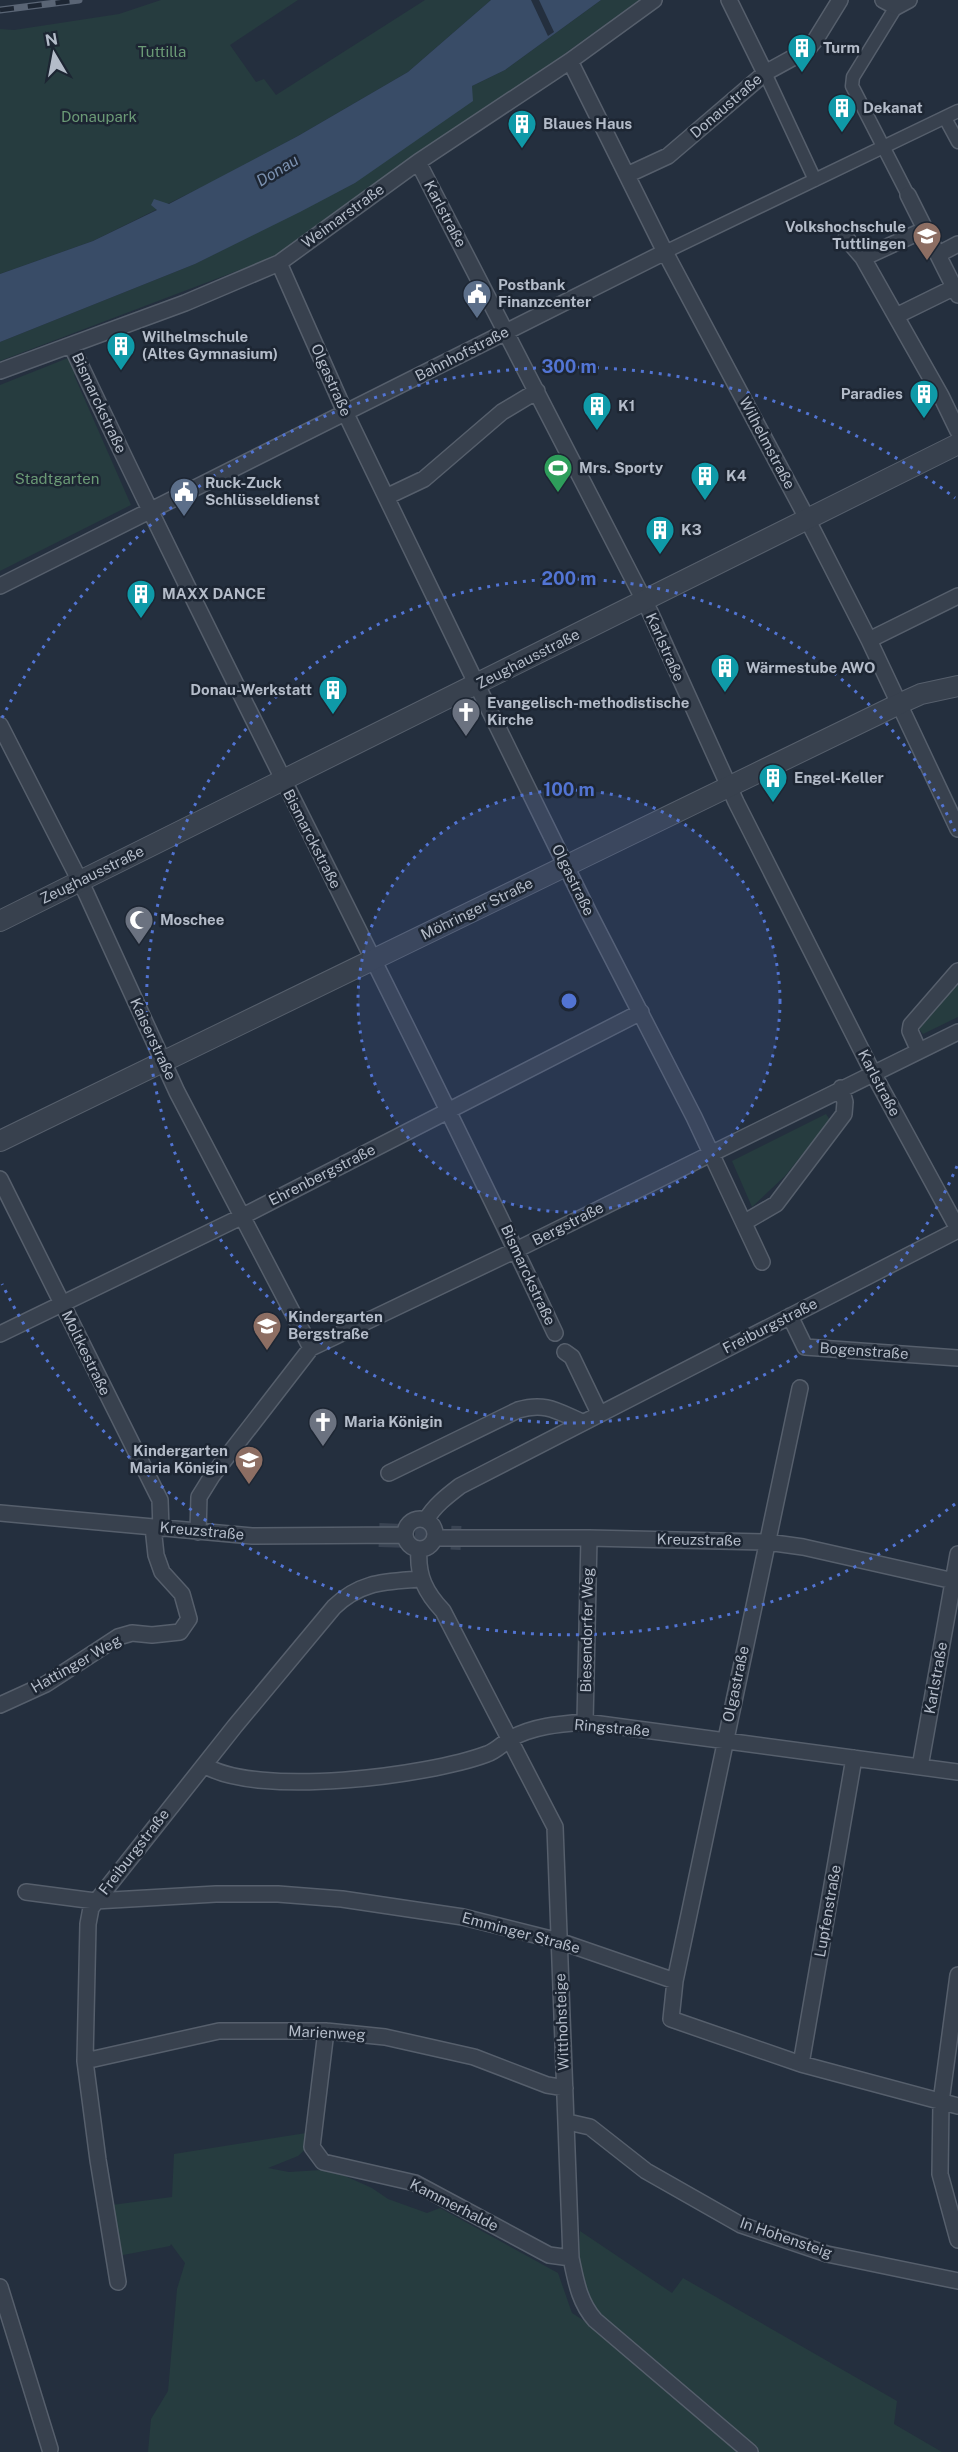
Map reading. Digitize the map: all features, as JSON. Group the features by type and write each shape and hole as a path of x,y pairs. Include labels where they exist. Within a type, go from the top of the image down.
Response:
{"street":[{"name":"Weimarstraße","path":"0,371 185,303 279,263 418,162 570,61 654,0"},
{"path":"729,0 815,180"},
{"name":"Donaustraße","path":"627,175 668,156 765,73 807,50 840,0"},
{"path":"896,2 853,77 852,86 956,291 896,316"},
{"name":"Wilhelmstraße","path":"570,61 665,252 901,703 918,747 958,829"},
{"name":"Bahnhofstraße","path":"0,586 665,252 958,111"},
{"path":"945,118 958,142"},
{"name":"Karlstraße","path":"418,162 644,600 729,787 873,1073 958,1230"},
{"path":"863,258 926,229"},
{"path":"846,238 863,258 958,431"},
{"path":"939,254 958,244"},
{"name":"Olgastraße","path":"279,263 345,412 386,497 566,865 711,1152 762,1262"},
{"name":"Bismarckstraße","path":"71,345 283,781 450,1110 555,1333"},
{"path":"386,497 424,479 502,412 537,391"},
{"name":"Zeughausstraße","path":"0,921 958,444"},
{"path":"869,640 958,596"},
{"name":"Möhringer Straße","path":"0,1141 901,703 921,694 958,686"},
{"name":"Kaiserstraße","path":"0,725 80,882 163,1062 241,1217 312,1348"},
{"path":"919,1051 910,1031 910,1025 958,970"},
{"name":"Ehrenbergstraße","path":"0,1334 241,1217 641,1012"},
{"name":"Bergstraße","path":"198,1532 199,1497 212,1476 312,1348 958,1032"},
{"path":"745,1222 776,1204 844,1114 845,1102 842,1088"},
{"name":"Moltkestraße","path":"0,1179 160,1500 157,1528"},
{"name":"Freiburgstraße","path":"426,1520 431,1512 460,1486 958,1230"},
{"name":"Bogenstraße","path":"790,1316 805,1347 958,1358"},
{"path":"565,1352 572,1357 599,1413"},
{"name":"Olgastraße","path":"675,1981 800,1388"},
{"path":"389,1473 518,1410 532,1406 548,1407 582,1422"},
{"name":"Kreuzstraße","path":"0,1514 252,1536 390,1537 405,1535"},
{"path":"416,1519 426,1520 435,1529 435,1538 428,1548 419,1550 408,1544 405,1535 411,1522 416,1519"},
{"name":"Hattinger Weg","path":"0,1705 46,1684 118,1637 132,1633 152,1635 180,1632 189,1619 187,1608 182,1594 162,1572 156,1555 157,1528"},
{"name":"Kreuzstraße","path":"435,1538 589,1538 767,1542 802,1547 955,1581"},
{"name":"Biesendorfer Weg","path":"585,1722 589,1538"},
{"name":"Witthohsteige","path":"419,1550 421,1578 428,1595 442,1611 555,1827 564,2088 568,2122 571,2258 579,2296 595,2320 750,2452"},
{"name":"Karlstraße","path":"920,1767 958,1554"},
{"name":"Freiburgstraße","path":"118,2282 85,2061 88,1924 91,1908 204,1765 346,1595 369,1584 421,1578"},
{"name":"Ringstraße","path":"204,1765 216,1773 240,1779 343,1780 439,1769 490,1754 509,1740 531,1730 554,1724 585,1722 958,1772"},
{"name":"Lupfenstraße","path":"801,2064 854,1758"},
{"name":"Emminger Straße","path":"26,1892 95,1901 216,1894 278,1894 332,1899 463,1917 559,1941 675,1981"},
{"path":"958,1975 940,2102 940,2174 958,2240"},
{"path":"675,1981 670,2019 801,2064 958,2106"},
{"name":"Marienweg","path":"85,2061 219,2031 326,2031 385,2037 474,2057 547,2085 564,2088"},
{"name":"Kammerhalde","path":"326,2031 312,2147 323,2162 415,2183 549,2255 571,2258"},
{"name":"In Hohensteig","path":"568,2122 590,2127 646,2170 741,2225 827,2254 958,2281"},
{"path":"0,2287 50,2450"}],"green space":[{"name":"Donaupark","path":"161,0 298,0 230,45 256,82 264,79 276,95 425,0 491,0 408,72 298,136 93,241 0,274 0,29 14,30 119,14"},
{"path":"601,0 639,0 509,94 274,257 0,361 0,342 195,264 355,183 472,86 505,70"},
{"name":"Stadtgarten","path":"73,356 80,372 74,375 131,505 0,571 0,385"},
{"path":"958,981 958,1017 923,1034 919,1029"},
{"path":"826,1114 830,1120 785,1176 752,1207 732,1161"},
{"path":"306,2133 309,2146 298,2156 268,2168 289,2172 321,2170 345,2176 372,2188 388,2199 427,2213 440,2208 558,2273 572,2313 589,2324 607,2320 588,2300 579,2255 580,2231 672,2293 683,2278 897,2401 894,2424 942,2452 148,2452 151,2419 168,2391 177,2289 185,2263 171,2244 118,2256 112,2205 172,2197 174,2154"}],"water":[{"name":"Donau","path":"491,0 601,0 505,70 472,86 473,101 355,183 195,264 0,342 0,274 93,241 157,210 151,205 154,199 169,204 298,136 408,72"}],"pier":[{"path":"531,0 539,0 554,32 548,36"}],"tunnel":[{"path":"379,1535 461,1538"}],"railway":[{"path":"0,10 79,0"}],"place":[{"name":"Turm","path":"802,74"},
{"name":"Dekanat","path":"842,134"},
{"name":"Blaues Haus","path":"522,150"},
{"name":"Volkshochschule Tuttlingen","path":"927,262"},
{"name":"Postbank Finanzcenter","path":"477,320"},
{"name":"Wilhelmschule (Altes Gymnasium)","path":"121,372"},
{"name":"Paradies","path":"924,420"},
{"name":"K1","path":"597,432"},
{"name":"Mrs. Sporty","path":"558,494"},
{"name":"K4","path":"705,502"},
{"name":"Ruck-Zuck Schlüsseldienst","path":"184,518"},
{"name":"K3","path":"660,556"},
{"name":"MAXX DANCE","path":"141,620"},
{"name":"Wärmestube AWO","path":"725,694"},
{"name":"Donau-Werkstatt","path":"333,716"},
{"name":"Evangelisch-methodistische Kirche","path":"466,738"},
{"name":"Engel-Keller","path":"773,804"},
{"name":"Moschee","path":"139,946"},
{"name":"Kindergarten Bergstraße","path":"267,1352"},
{"name":"Maria Königin","path":"323,1448"},
{"name":"Kindergarten Maria Königin","path":"249,1486"}],"park label":[{"name":"Tuttilla","path":"162,52"}]}
